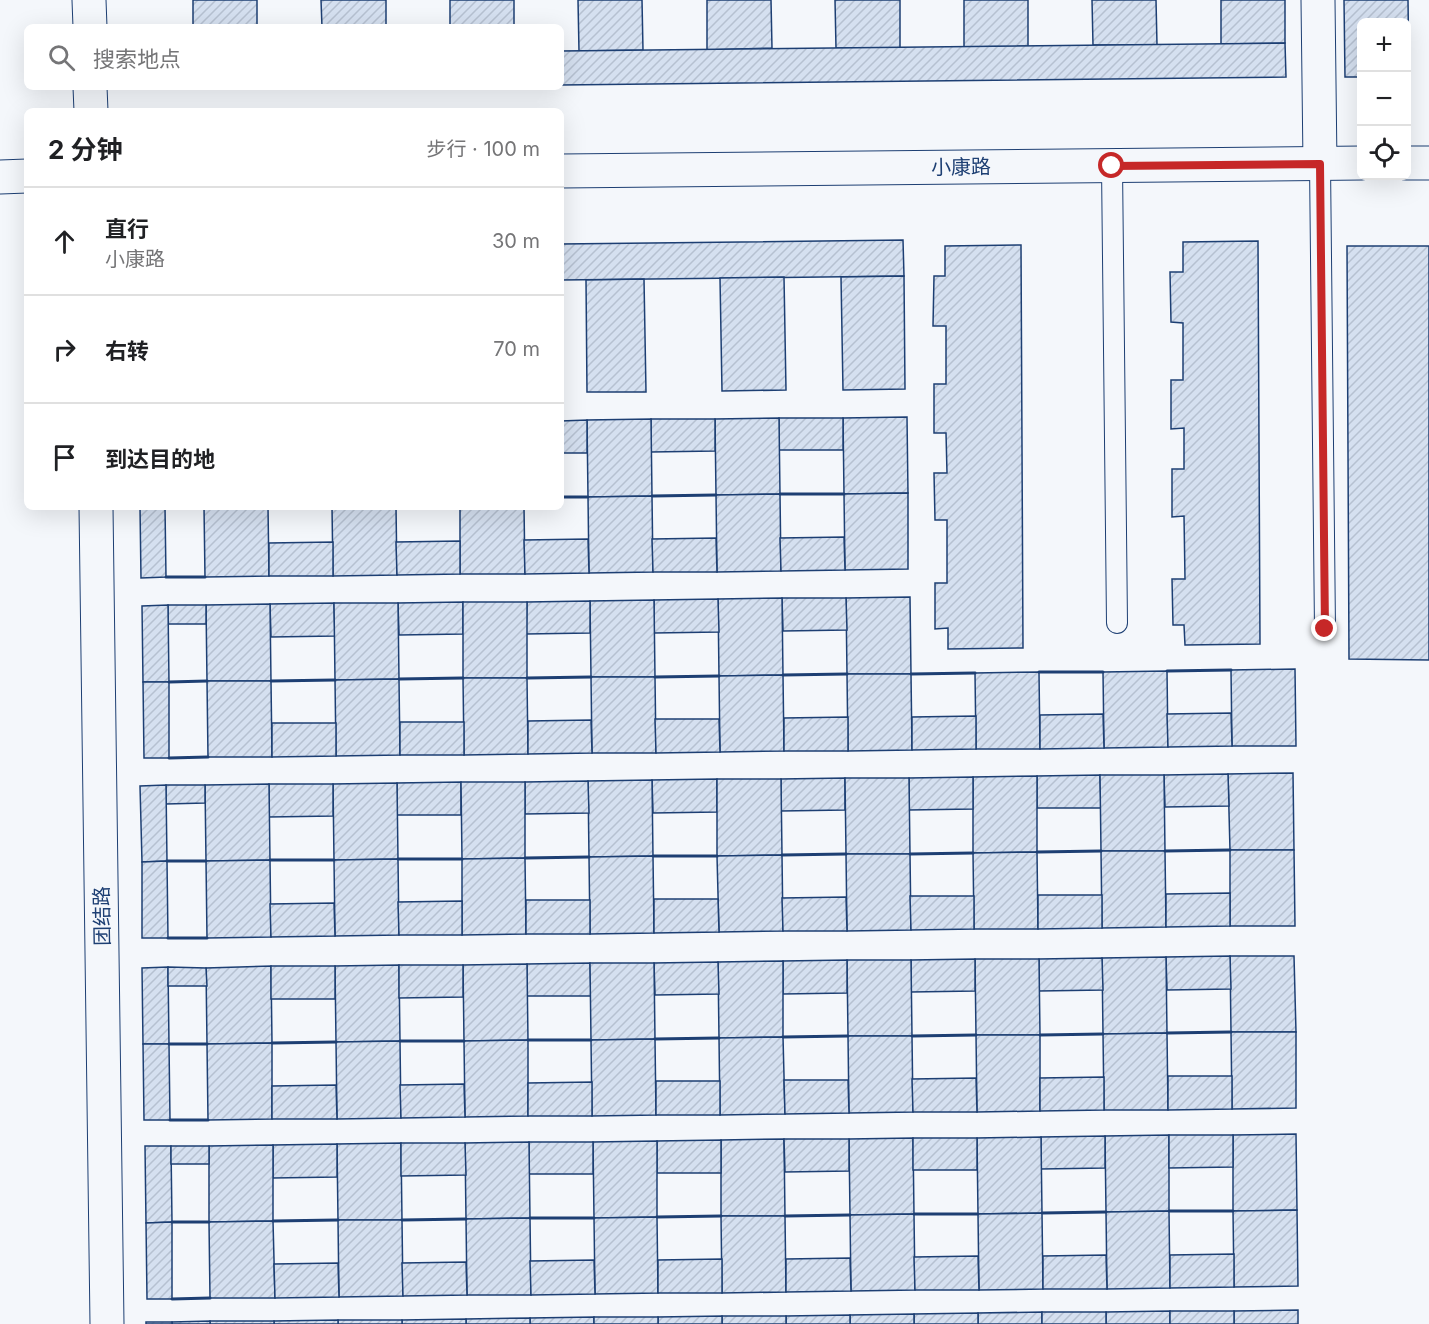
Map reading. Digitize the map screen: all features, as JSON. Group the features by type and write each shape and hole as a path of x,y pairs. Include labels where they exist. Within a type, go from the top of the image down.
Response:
{"street":[{"path":"89,0 90,24"},
{"path":"1318,0 1320,164"},
{"path":"90,90 91,108"},
{"path":"1411,163 1429,163"},
{"name":"小康路","path":"564,171 1357,164"},
{"path":"0,177 24,176"},
{"name":"团结路","path":"96,510 107,1324"}],"lane":[{"path":"1320,164 1325,629"},
{"path":"1112,166 1117,623"}],"building":[{"path":"193,0 257,0 257,24 193,24"},
{"path":"321,0 386,0 386,24 322,24"},
{"path":"450,0 514,0 514,24 450,24"},
{"path":"578,0 642,0 643,50 579,51"},
{"path":"707,0 771,0 772,48 707,50"},
{"path":"835,0 900,0 900,48 836,48"},
{"path":"964,0 1028,0 1028,46 964,47"},
{"path":"1092,0 1156,0 1157,45 1093,45"},
{"path":"1221,0 1285,0 1285,43 1221,44"},
{"path":"1344,0 1408,0 1408,18 1357,18 1357,77 1345,77"},
{"path":"1285,43 1286,77 564,85 564,51"},
{"path":"903,240 904,276 564,280 564,244"},
{"path":"1258,241 1260,644 1185,645 1184,625 1173,625 1172,579 1185,579 1184,516 1172,517 1172,469 1184,469 1184,428 1171,429 1171,380 1183,380 1183,323 1171,322 1170,272 1183,272 1183,242"},
{"path":"1021,245 1023,648 948,649 948,628 935,629 935,583 947,583 947,520 935,520 934,473 947,473 946,433 934,433 934,384 946,384 946,326 933,326 934,276 945,276 945,246"},
{"path":"1347,246 1429,246 1429,660 1349,659"},
{"path":"904,276 905,389 843,390 841,277"},
{"path":"784,277 786,390 722,391 720,278"},
{"path":"644,279 646,392 587,392 586,280"},
{"path":"907,417 908,493 844,494 843,418"},
{"path":"779,418 843,418 843,450 779,450"},
{"path":"779,418 780,494 716,495 715,419"},
{"path":"651,419 715,419 715,451 651,452"},
{"path":"651,419 652,496 588,497 587,420"},
{"path":"587,420 587,453 564,453 564,421"},
{"path":"908,493 908,569 845,570 844,494"},
{"path":"780,494 781,571 717,572 716,495"},
{"path":"652,496 653,572 589,573 588,497"},
{"path":"140,510 165,510 166,577 141,578"},
{"path":"204,510 268,510 269,576 205,577"},
{"path":"332,510 396,510 397,575 333,576"},
{"path":"460,510 524,510 525,574 460,574"},
{"path":"844,537 845,570 781,571 780,538"},
{"path":"716,538 717,572 653,572 652,539"},
{"path":"588,539 589,573 525,574 524,540"},
{"path":"460,541 460,574 397,575 396,542"},
{"path":"333,542 333,576 269,576 269,543"},
{"path":"910,597 911,674 847,674 846,598"},
{"path":"782,598 846,598 847,630 783,631"},
{"path":"782,598 783,675 719,676 718,599"},
{"path":"718,599 719,632 654,633 654,600"},
{"path":"654,600 655,677 591,677 590,601"},
{"path":"590,601 590,633 526,634 527,602"},
{"path":"463,602 463,634 399,635 398,603"},
{"path":"463,602 527,602 527,678 463,678"},
{"path":"334,603 335,636 271,637 270,604"},
{"path":"334,603 398,603 399,679 335,680"},
{"path":"270,604 271,681 207,681 206,605"},
{"path":"168,605 206,605 206,624 168,624"},
{"path":"168,605 169,682 143,682 142,606"},
{"path":"1295,669 1296,746 1232,746 1231,670"},
{"path":"1167,671 1168,747 1104,748 1103,672"},
{"path":"1039,672 1040,749 976,749 975,673"},
{"path":"847,674 911,674 912,750 848,751"},
{"path":"783,675 784,751 720,752 719,676"},
{"path":"591,677 655,677 656,753 592,753"},
{"path":"463,678 527,678 528,754 464,755"},
{"path":"399,679 400,755 336,756 335,680"},
{"path":"207,681 271,681 272,757 208,757"},
{"path":"143,682 169,682 169,758 144,758"},
{"path":"1231,713 1232,746 1168,747 1167,714"},
{"path":"1103,714 1104,748 1040,749 1040,715"},
{"path":"976,716 976,749 912,750 912,717"},
{"path":"848,717 848,751 784,751 784,718"},
{"path":"655,719 719,719 720,752 656,753"},
{"path":"591,720 592,753 528,754 528,721"},
{"path":"400,722 464,722 464,755 400,755"},
{"path":"272,723 336,723 336,756 272,757"},
{"path":"1293,773 1294,850 1230,850 1228,774"},
{"path":"1228,774 1229,806 1165,807 1164,775"},
{"path":"1100,775 1101,808 1037,808 1037,776"},
{"path":"1100,775 1164,775 1165,851 1101,851"},
{"path":"1037,776 1037,852 973,853 973,777"},
{"path":"973,777 973,809 909,810 909,778"},
{"path":"845,778 845,810 781,811 781,779"},
{"path":"845,778 909,778 910,854 846,854"},
{"path":"717,779 717,812 653,813 652,780"},
{"path":"717,779 781,779 782,855 717,856"},
{"path":"652,780 653,856 589,857 588,781"},
{"path":"588,781 589,813 525,814 525,782"},
{"path":"461,782 461,815 397,815 397,783"},
{"path":"461,782 525,782 525,858 462,859"},
{"path":"397,783 398,859 334,860 333,784"},
{"path":"269,784 333,784 333,816 269,817"},
{"path":"269,784 270,860 206,861 205,785"},
{"path":"166,785 205,785 205,803 166,804"},
{"path":"166,785 167,861 142,862 140,786"},
{"path":"1230,850 1294,850 1295,926 1230,926"},
{"path":"1101,851 1165,851 1166,927 1102,928"},
{"path":"1037,852 1038,929 974,929 973,853"},
{"path":"846,854 910,854 911,930 847,931"},
{"path":"782,855 783,931 719,932 717,856"},
{"path":"653,856 654,933 590,934 589,857"},
{"path":"525,858 526,934 462,935 462,859"},
{"path":"398,859 399,935 335,936 334,860"},
{"path":"270,860 271,937 207,938 206,861"},
{"path":"167,861 168,938 142,938 142,862"},
{"path":"1230,893 1230,926 1166,927 1166,894"},
{"path":"1038,895 1102,895 1102,928 1038,929"},
{"path":"910,896 974,896 974,929 911,930"},
{"path":"846,897 847,931 783,931 782,898"},
{"path":"654,899 718,899 719,932 654,933"},
{"path":"526,900 590,900 590,934 526,934"},
{"path":"462,901 462,935 399,935 398,902"},
{"path":"334,903 335,936 271,937 270,904"},
{"path":"1230,956 1294,956 1296,1032 1231,1032"},
{"path":"1230,956 1231,989 1167,990 1166,957"},
{"path":"1166,957 1167,1033 1103,1034 1102,958"},
{"path":"1102,958 1103,990 1039,991 1039,959"},
{"path":"975,959 1039,959 1040,1035 976,1035"},
{"path":"975,959 975,991 911,992 911,960"},
{"path":"847,960 911,960 912,1036 848,1036"},
{"path":"847,960 847,993 783,994 783,961"},
{"path":"783,961 783,1037 719,1038 718,962"},
{"path":"718,962 719,994 655,995 654,963"},
{"path":"590,963 591,996 527,996 527,964"},
{"path":"590,963 654,963 655,1039 591,1040"},
{"path":"527,964 528,1040 464,1041 463,965"},
{"path":"399,965 400,1041 336,1042 335,966"},
{"path":"399,965 463,965 463,997 399,998"},
{"path":"271,966 272,1043 207,1044 206,968"},
{"path":"271,966 335,966 335,999 271,999"},
{"path":"168,967 169,1044 143,1044 142,968"},
{"path":"168,967 206,968 207,986 168,986"},
{"path":"1231,1032 1296,1032 1296,1108 1232,1109"},
{"path":"1167,1033 1168,1110 1104,1110 1103,1034"},
{"path":"976,1035 1040,1035 1040,1111 977,1112"},
{"path":"848,1036 912,1036 913,1112 849,1113"},
{"path":"783,1037 785,1114 720,1115 719,1038"},
{"path":"655,1039 656,1115 592,1116 591,1040"},
{"path":"528,1040 528,1116 465,1117 464,1041"},
{"path":"400,1041 401,1118 337,1119 336,1042"},
{"path":"272,1043 272,1119 208,1120 207,1044"},
{"path":"143,1044 169,1044 170,1120 144,1120"},
{"path":"1168,1076 1232,1076 1232,1109 1168,1110"},
{"path":"1104,1077 1104,1110 1040,1111 1040,1078"},
{"path":"976,1078 977,1112 913,1112 912,1079"},
{"path":"784,1080 848,1080 849,1113 785,1114"},
{"path":"656,1081 720,1081 720,1115 656,1115"},
{"path":"592,1082 592,1116 528,1116 528,1083"},
{"path":"464,1084 465,1117 401,1118 400,1085"},
{"path":"336,1085 337,1119 272,1119 272,1086"},
{"path":"1296,1134 1297,1210 1233,1211 1233,1135"},
{"path":"1169,1135 1169,1211 1106,1212 1105,1136"},
{"path":"1169,1135 1233,1135 1233,1167 1169,1168"},
{"path":"1105,1136 1105,1168 1041,1169 1041,1137"},
{"path":"1041,1137 1042,1213 978,1214 977,1138"},
{"path":"913,1138 914,1214 850,1215 849,1139"},
{"path":"913,1138 977,1138 977,1170 913,1170"},
{"path":"784,1139 785,1216 721,1216 721,1140"},
{"path":"784,1139 849,1139 849,1171 785,1172"},
{"path":"721,1140 721,1173 657,1173 657,1141"},
{"path":"657,1141 657,1217 594,1218 593,1142"},
{"path":"529,1142 593,1142 593,1174 529,1174"},
{"path":"529,1142 530,1218 466,1219 465,1143"},
{"path":"401,1143 402,1220 338,1220 337,1144"},
{"path":"401,1143 465,1143 466,1175 401,1176"},
{"path":"337,1144 337,1177 273,1178 273,1145"},
{"path":"273,1145 273,1221 209,1222 209,1146"},
{"path":"145,1146 171,1146 172,1222 146,1223"},
{"path":"171,1146 209,1146 209,1164 171,1164"},
{"path":"1297,1210 1298,1286 1234,1287 1233,1211"},
{"path":"1169,1211 1170,1288 1107,1289 1106,1212"},
{"path":"1042,1213 1043,1289 979,1290 978,1214"},
{"path":"914,1214 915,1290 851,1291 850,1215"},
{"path":"721,1216 785,1216 786,1292 722,1293"},
{"path":"657,1217 658,1293 595,1294 594,1218"},
{"path":"530,1218 531,1295 467,1295 466,1219"},
{"path":"338,1220 402,1220 403,1296 339,1297"},
{"path":"273,1221 275,1298 210,1298 209,1222"},
{"path":"172,1222 172,1299 147,1299 146,1223"},
{"path":"1234,1254 1234,1287 1170,1288 1170,1255"},
{"path":"1106,1255 1107,1289 1043,1289 1043,1256"},
{"path":"978,1256 979,1290 915,1290 914,1257"},
{"path":"850,1258 851,1291 786,1292 786,1259"},
{"path":"722,1259 722,1293 658,1293 658,1260"},
{"path":"594,1260 595,1294 531,1295 530,1261"},
{"path":"466,1262 467,1295 403,1296 402,1263"},
{"path":"338,1263 339,1297 275,1298 274,1264"},
{"path":"1298,1310 1298,1324 1234,1324 1234,1311"},
{"path":"1170,1311 1170,1324 1106,1324 1106,1312"},
{"path":"1170,1311 1234,1311 1234,1324 1170,1324"},
{"path":"1042,1312 1042,1324 978,1324 978,1313"},
{"path":"1042,1312 1106,1312 1106,1324 1042,1324"},
{"path":"978,1313 978,1324 914,1324 914,1314"},
{"path":"914,1314 914,1324 850,1324 850,1315"},
{"path":"850,1315 850,1324 786,1324 786,1316"},
{"path":"722,1316 786,1316 786,1324 722,1324"},
{"path":"722,1316 722,1324 658,1324 658,1317"},
{"path":"594,1317 594,1324 530,1324 530,1318"},
{"path":"594,1317 658,1317 658,1324 594,1324"},
{"path":"530,1318 530,1324 466,1324 466,1319"},
{"path":"466,1319 466,1324 402,1324 402,1320"},
{"path":"338,1320 402,1320 402,1324 338,1324"},
{"path":"338,1320 338,1324 274,1324 274,1321"},
{"path":"210,1321 274,1321 274,1324 210,1324"},
{"path":"210,1321 210,1324 172,1324 172,1322"},
{"path":"146,1322 172,1322 172,1324 146,1324"}],"wall":[{"path":"780,494 844,494"},
{"path":"652,496 716,495"},
{"path":"564,497 588,497"},
{"path":"166,577 205,577"},
{"path":"1167,671 1231,670"},
{"path":"1039,672 1103,672"},
{"path":"911,674 975,673"},
{"path":"783,675 847,674"},
{"path":"655,677 719,676"},
{"path":"527,678 591,677"},
{"path":"399,679 463,678"},
{"path":"271,681 335,680"},
{"path":"169,682 207,681"},
{"path":"169,758 208,757"},
{"path":"1165,851 1230,850"},
{"path":"1037,852 1101,851"},
{"path":"910,854 973,853"},
{"path":"782,855 846,854"},
{"path":"653,856 717,856"},
{"path":"525,858 589,857"},
{"path":"398,859 462,859"},
{"path":"270,860 334,860"},
{"path":"167,861 206,861"},
{"path":"168,938 207,938"},
{"path":"1167,1033 1231,1032"},
{"path":"1040,1035 1103,1034"},
{"path":"912,1036 976,1035"},
{"path":"783,1037 848,1036"},
{"path":"655,1039 719,1038"},
{"path":"528,1040 591,1040"},
{"path":"400,1041 464,1041"},
{"path":"272,1043 336,1042"},
{"path":"169,1044 207,1044"},
{"path":"170,1120 208,1120"},
{"path":"1169,1211 1233,1211"},
{"path":"1042,1213 1106,1212"},
{"path":"914,1214 978,1214"},
{"path":"785,1216 850,1215"},
{"path":"657,1217 721,1216"},
{"path":"530,1218 594,1218"},
{"path":"402,1220 466,1219"},
{"path":"273,1221 338,1220"},
{"path":"172,1222 209,1222"},
{"path":"172,1299 210,1298"}],"route":[{"path":"1112,166 1320,164 1325,629"}]}
